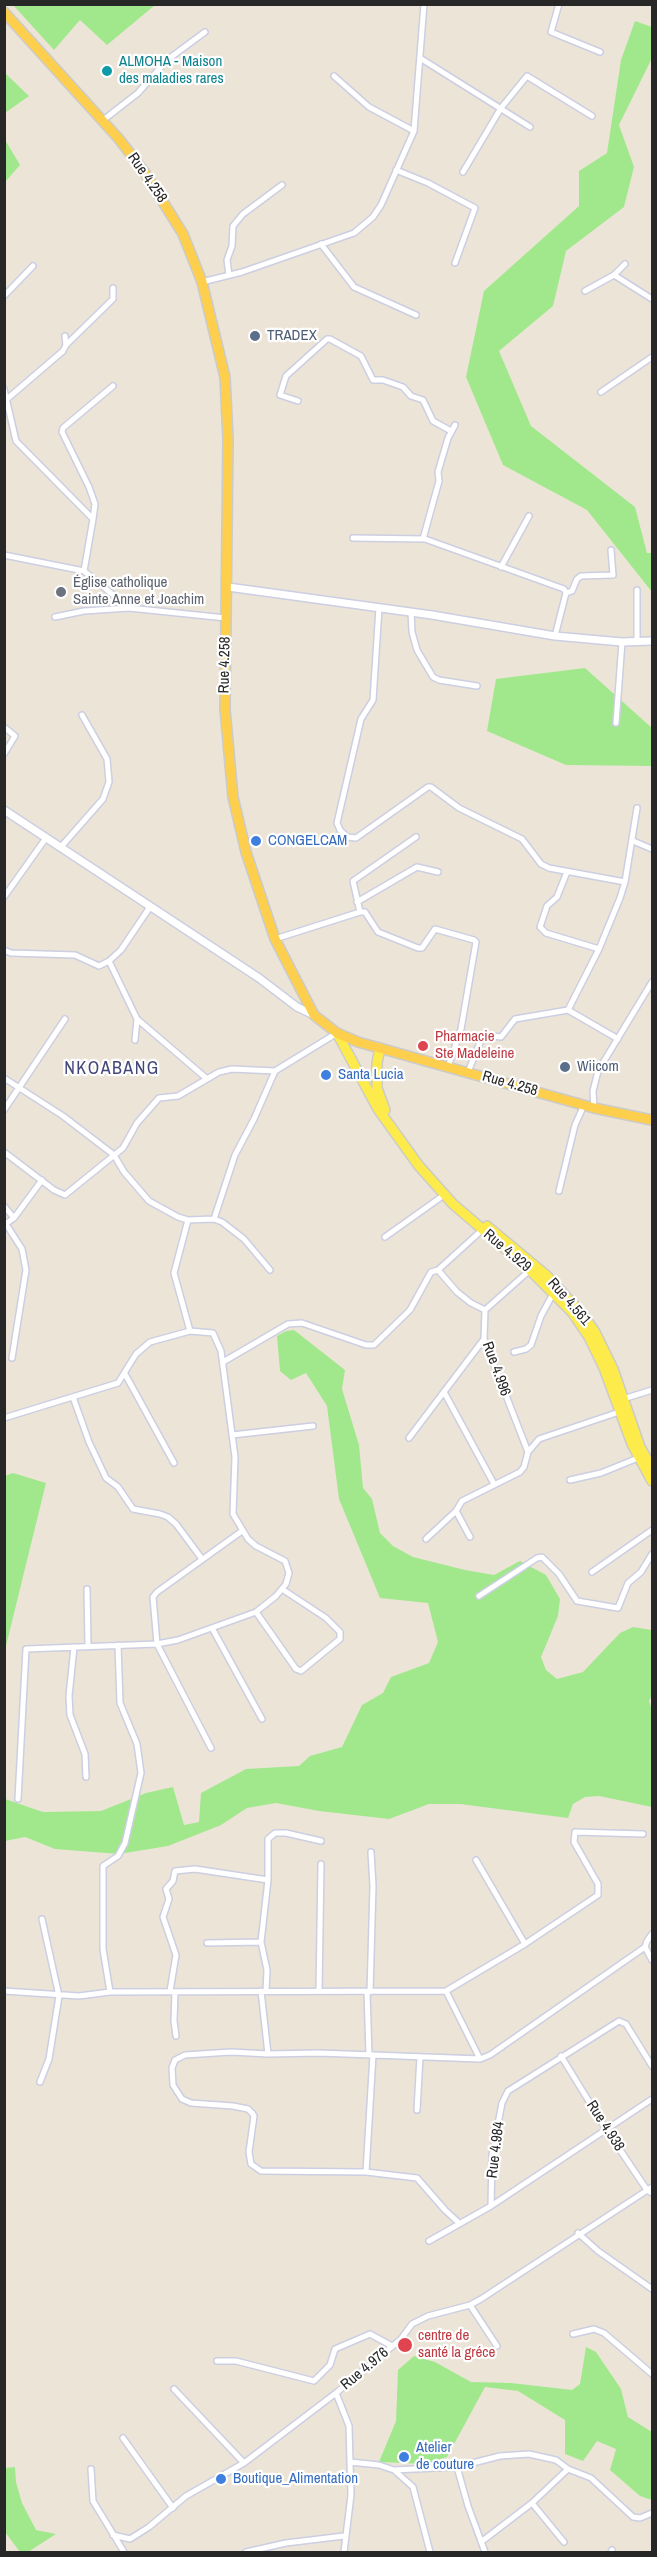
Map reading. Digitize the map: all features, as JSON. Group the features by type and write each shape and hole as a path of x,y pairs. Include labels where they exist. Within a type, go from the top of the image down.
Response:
{"highway":[{"name":"Rue 4.258","path":"4,12 145,172 183,234 202,282 225,377 228,440 225,709 233,797 246,852 275,939 314,1015 338,1033 380,1048 594,1108 652,1120"}],"main road":[{"name":"Rue 4.929","path":"338,1033 378,1109 419,1166 444,1195 530,1270 573,1312 589,1337 604,1368 638,1458 652,1481"},
{"name":"Rue 4.561","path":"380,1048 376,1088 393,1122 418,1155 467,1211 546,1275 583,1315 603,1348 640,1447 652,1468"}],"street":[{"path":"202,282 354,233 365,225 381,205 414,130 424,4"},
{"path":"559,4 551,32 600,52"},
{"path":"102,121 138,93 167,60 205,32"},
{"path":"420,58 530,127"},
{"path":"334,76 369,107 414,130"},
{"path":"463,172 501,108 527,76 592,116"},
{"path":"396,170 428,183 476,208 455,263"},
{"path":"229,275 228,257 232,246 233,226 243,214 282,185"},
{"path":"321,244 354,287 416,315"},
{"path":"585,291 614,275 625,264"},
{"path":"4,296 33,266"},
{"path":"614,275 652,299"},
{"path":"7,399 57,356 113,300 113,288"},
{"path":"65,336 66,345"},
{"path":"298,401 280,394 286,376 327,339 330,339 362,356 373,380 383,380 403,387 411,396 423,400 433,421 451,431"},
{"path":"601,392 652,357"},
{"path":"84,571 95,504 62,432 63,428 113,386"},
{"path":"4,389 16,441 93,519"},
{"path":"423,539 451,431 455,424"},
{"path":"501,567 529,516"},
{"path":"353,538 423,539 564,589 566,593"},
{"path":"566,593 572,591 577,579 581,576 613,575 611,550"},
{"path":"4,555 84,571 129,608"},
{"path":"228,587 411,612 555,636 622,642 652,641"},
{"path":"637,590 637,642"},
{"path":"555,636 566,593"},
{"path":"55,617 84,611 129,608 226,618"},
{"path":"379,608 373,700 361,719 337,824 340,830 347,837 356,838 431,787 459,808 522,839 541,864 567,873 625,882"},
{"path":"411,612 412,632 417,651 433,677 477,686"},
{"path":"616,723 622,642"},
{"path":"60,848 103,799 109,782 107,759 82,715"},
{"path":"4,728 15,736 4,754"},
{"path":"568,1010 599,949 625,882 637,808"},
{"path":"4,810 259,978 297,1007 314,1015"},
{"path":"360,912 353,881 416,837"},
{"path":"4,897 46,838"},
{"path":"633,841 652,849"},
{"path":"357,902 417,867 438,872"},
{"path":"567,873 557,897 547,906 540,927 546,933 599,949"},
{"path":"4,950 14,953 75,955 96,967 109,961 133,934 150,907"},
{"path":"275,939 365,912 378,932 418,948 422,948 435,929 474,940 476,942 461,1029 448,1067"},
{"path":"109,961 137,1019 206,1078"},
{"path":"594,1108 593,1091 598,1071 652,982"},
{"path":"468,1072 483,1035 501,1037 516,1019 568,1010 618,1039"},
{"path":"4,1110 65,1019"},
{"path":"135,1040 137,1019"},
{"path":"4,1152 61,1194 65,1194 128,1142 137,1123 159,1098 178,1096 206,1078 232,1069 275,1071 338,1033"},
{"path":"214,1218 235,1155 275,1071"},
{"path":"4,1078 63,1116 114,1155 124,1172 149,1201 171,1214 188,1220 214,1218 244,1239 270,1270"},
{"path":"559,1191 576,1125 584,1105"},
{"path":"12,1358 26,1270 22,1249 5,1224 14,1218 42,1180"},
{"path":"386,1238 444,1195"},
{"path":"4,1206 14,1218"},
{"path":"188,1220 174,1273 190,1331"},
{"path":"223,1362 288,1324 302,1323 370,1346 410,1310 431,1272 438,1270 482,1230"},
{"path":"438,1270 457,1292 485,1310 530,1270"},
{"path":"514,1352 531,1345 541,1316 554,1292"},
{"name":"Rue 4.996","path":"485,1310 484,1339 528,1452"},
{"path":"4,1418 118,1383 136,1354 150,1342 190,1331 213,1333 217,1337 223,1362 235,1457 233,1514 242,1531 256,1546 285,1561 289,1573 282,1588 256,1612 178,1640 157,1644 26,1650 18,1799"},
{"path":"409,1438 484,1339"},
{"path":"125,1374 174,1463"},
{"path":"623,1399 652,1390"},
{"path":"444,1392 494,1484"},
{"path":"73,1397 106,1478 118,1487 133,1509 168,1517 176,1524 202,1560"},
{"path":"426,1539 456,1511 462,1501 523,1470 528,1452 539,1439 619,1412"},
{"path":"232,1435 313,1426"},
{"path":"570,1479 601,1473 638,1458"},
{"path":"456,1511 470,1537"},
{"path":"592,1572 652,1530"},
{"path":"211,1748 157,1644 154,1595 242,1531"},
{"path":"479,1596 542,1557 559,1574 577,1601 618,1608 628,1583 641,1572 652,1554"},
{"path":"256,1612 296,1669 301,1671 306,1670 340,1639 340,1632 326,1618 282,1588"},
{"path":"87,1589 88,1646"},
{"path":"212,1628 262,1719"},
{"path":"110,1992 104,1949 103,1866 118,1856 125,1843 141,1773 137,1744 120,1703 118,1645"},
{"path":"74,1647 69,1696 70,1714 85,1754 86,1777"},
{"path":"4,1991 59,1996 173,1991 446,1991 525,1944 598,1895 598,1884 574,1842 573,1834 580,1832 643,1834"},
{"path":"268,2054 264,1991 267,1970 261,1941 268,1880 268,1839 275,1833 321,1841"},
{"path":"366,2172 371,2055 368,1992 373,1886 371,1852"},
{"path":"476,1860 525,1944"},
{"path":"319,1991 321,1864"},
{"path":"176,2036 173,1991 176,1955 164,1917 169,1899 166,1889 173,1881 175,1871 195,1869 268,1880"},
{"path":"40,2082 49,2059 59,1996 42,1919"},
{"path":"652,1934 646,1941 645,1947 652,1960"},
{"path":"207,1943 261,1941"},
{"path":"459,2223 417,2178 366,2172 261,2171 251,2164 249,2152 254,2116 248,2109 191,2103 182,2099 173,2085 172,2068 175,2061 184,2055 231,2052 480,2059 490,2055 645,1947"},
{"path":"446,1991 480,2059"},
{"name":"Rue 4.984","path":"491,2206 492,2155 504,2097 508,2091 520,2081 619,2021 626,2024 652,2066"},
{"name":"Rue 4.938","path":"561,2056 606,2129 651,2190"},
{"path":"417,2110 420,2057"},
{"name":"Rue 4.984","path":"491,2206 652,2099"},
{"name":"Rue 4.976","path":"112,2535 129,2539 149,2527 186,2496 244,2463 336,2393 392,2346 418,2320 470,2305 578,2233 651,2190"},
{"path":"429,2241 491,2206"},
{"path":"578,2233 598,2251 652,2289"},
{"path":"470,2305 497,2346"},
{"path":"573,2334 594,2329 604,2332 652,2374"},
{"path":"218,2361 236,2361 314,2381 330,2365 335,2349 370,2334 392,2346"},
{"path":"174,2389 244,2463"},
{"path":"336,2393 349,2426 351,2495 344,2536 344,2553"},
{"path":"123,2438 173,2508"},
{"path":"350,2462 379,2465 394,2470 458,2467 514,2453 556,2460 568,2469 591,2478 633,2517 640,2518 652,2513"},
{"path":"458,2467 485,2553"},
{"path":"91,2469 93,2501 124,2553"},
{"path":"481,2542 532,2503 568,2469"},
{"path":"394,2470 413,2487 430,2553"},
{"path":"532,2503 564,2542"},
{"path":"246,2553 286,2543 344,2536"}],"green space":[{"path":"13,5 155,5 107,45 80,20 54,50"},
{"path":"635,21 652,27 652,58 619,125 634,167 624,207 566,251 553,306 499,351 531,426 635,507 647,553 652,553 652,592 587,510 503,465 466,377 484,291 579,206 579,171 607,153 621,60"},
{"path":"4,72 29,96 5,113 4,113"},
{"path":"4,138 20,165 5,182 4,182"},
{"path":"585,668 652,728 652,766 566,765 487,731 496,679"},
{"path":"294,1330 345,1370 342,1389 359,1445 363,1488 372,1499 380,1533 393,1546 413,1557 465,1570 494,1575 520,1561 546,1575 560,1599 558,1616 541,1657 546,1670 557,1679 583,1672 620,1633 633,1627 652,1630 652,1695 649,1701 652,1710 652,1807 599,1796 585,1797 573,1804 568,1818 460,1804 429,1804 389,1819 319,1811 276,1803 247,1808 221,1825 168,1846 119,1854 55,1849 25,1837 5,1841 5,1799 43,1812 101,1811 146,1793 173,1787 184,1825 199,1822 201,1793 246,1769 299,1766 310,1756 342,1747 362,1705 383,1693 391,1677 429,1663 438,1642 428,1603 380,1598 339,1499 327,1406 306,1373 291,1380 280,1371 277,1336"},
{"path":"13,1473 46,1483 5,1650 4,1476"},
{"path":"586,2347 596,2352 621,2389 628,2417 652,2432 652,2500 640,2496 610,2470 616,2449 597,2441 583,2461 565,2454 565,2420 518,2391 485,2387 447,2457 425,2464 379,2462 396,2421 398,2370 414,2356 435,2362 471,2382 511,2383 572,2390 580,2384"},
{"path":"15,2467 16,2482 22,2503 36,2530 56,2534 28,2552 20,2552 5,2532 5,2468"}],"place":[{"name":"ALMOHA - Maison des maladies rares","path":"107,71"},
{"name":"TRADEX","path":"255,336"},
{"name":"Église catholique Sainte Anne et Joachim","path":"61,592"},
{"name":"CONGELCAM","path":"256,841"},
{"name":"Pharmacie Ste Madeleine","path":"423,1046"},
{"name":"Wiicom","path":"565,1067"},
{"name":"Santa Lucia","path":"326,1075"},
{"name":"centre de santé la gréce","path":"405,2345"},
{"name":"Atelier de couture","path":"404,2457"},
{"name":"Boutique_Alimentation","path":"221,2479"}],"district":[{"name":"NKOABANG","path":"112,1069"}]}
